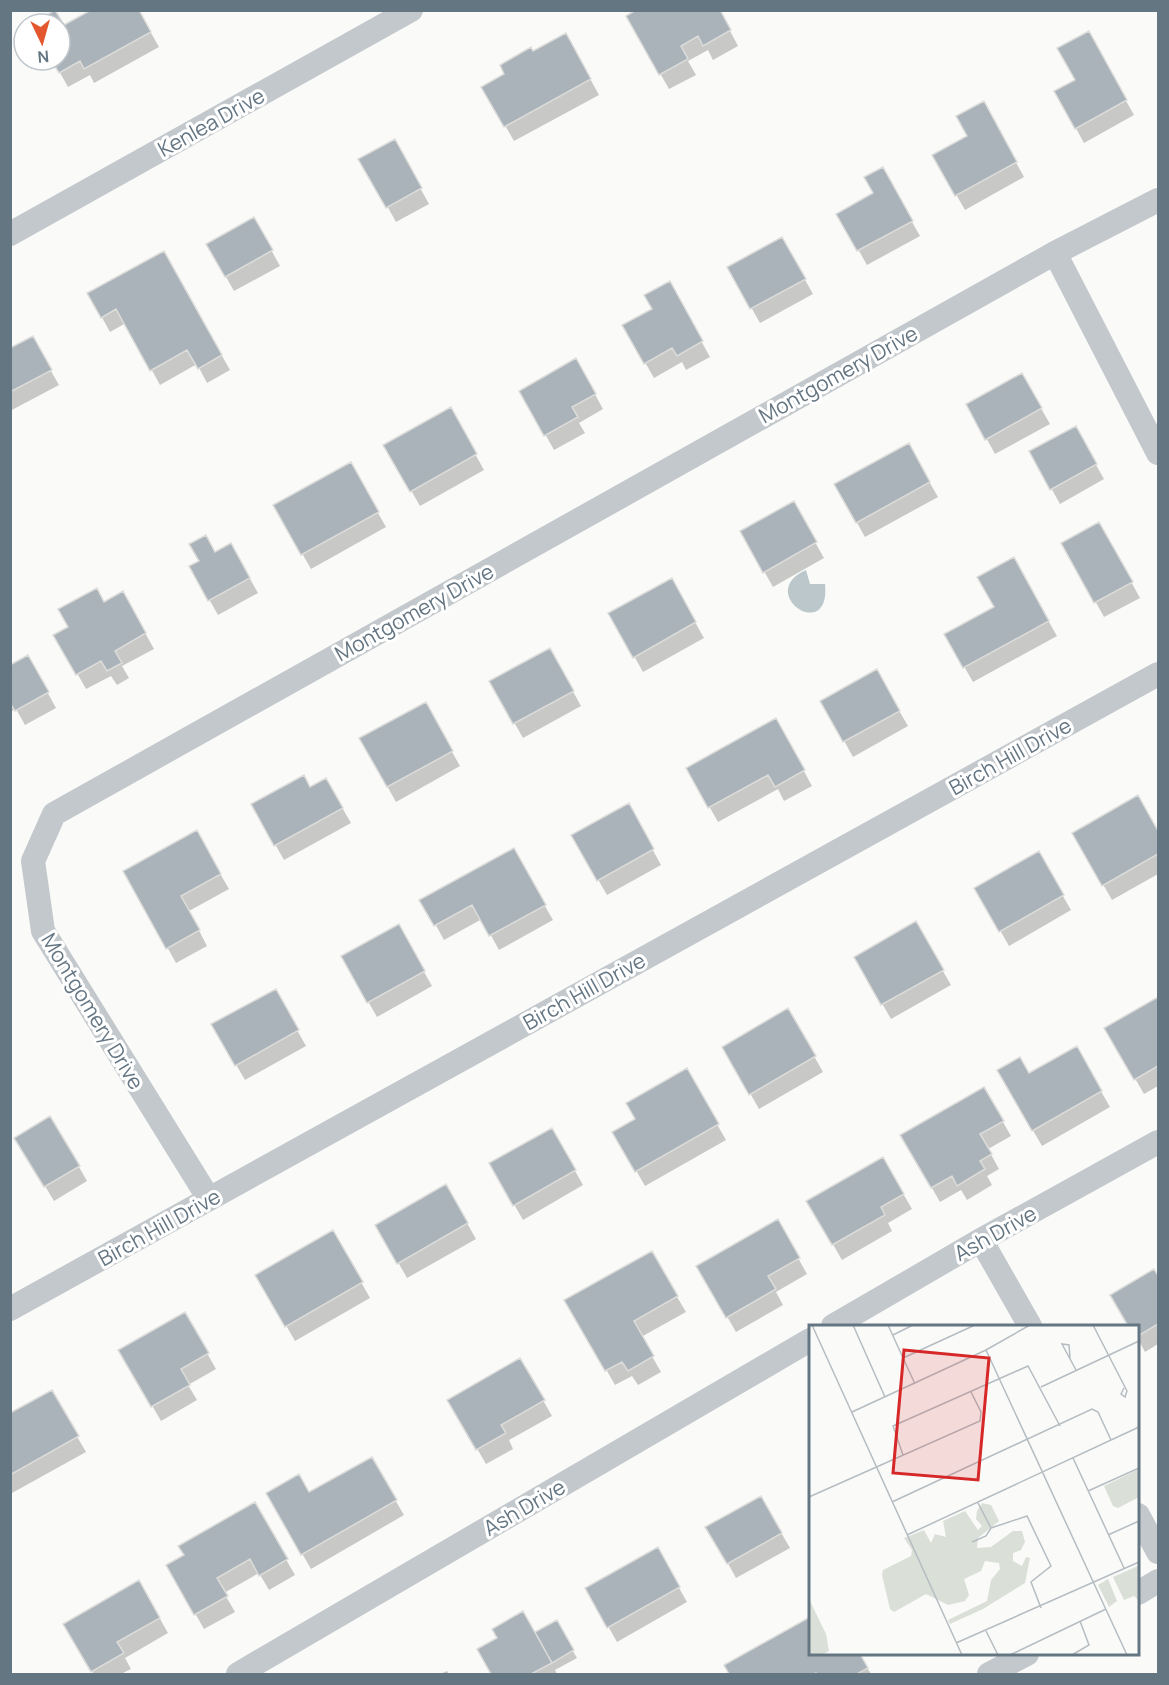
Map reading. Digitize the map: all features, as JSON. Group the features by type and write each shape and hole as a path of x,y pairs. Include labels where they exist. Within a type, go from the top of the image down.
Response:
{"street":[{"name":"Kenlea Drive","path":"10,234 411,10"},
{"name":"Montgomery Drive","path":"209,1199 43,931 33,861 54,814 1055,253 1158,200"},
{"path":"1055,253 1158,453"},
{"name":"Birch Hill Drive","path":"10,1310 1158,674"},
{"name":"Ash Drive","path":"835,1325 981,1240 1158,1142"},
{"path":"981,1240 1029,1325"},
{"name":"Ash Drive","path":"238,1674 809,1341"},
{"path":"1139,1519 1158,1552"},
{"path":"1139,1592 1158,1581"},
{"path":"989,1674 1023,1655"}],"shaded area":[{"path":"806,570 810,584 825,584 824,602 817,611 808,612 798,608 791,601 788,590 792,580"}],"building":[{"path":"91,10 139,10 151,32 84,69 80,61 72,66 72,21"},
{"path":"636,10 720,10 731,30 703,46 698,36 681,46 688,59 659,75 626,16"},
{"path":"1089,31 1127,100 1075,129 1054,91 1075,80 1057,48"},
{"path":"566,33 591,79 504,127 481,87 504,74 500,65 531,47 533,51"},
{"path":"984,101 1017,162 955,196 932,155 967,136 956,116"},
{"path":"395,139 422,188 386,208 358,159"},
{"path":"883,167 913,221 857,251 836,214 873,193 864,177"},
{"path":"254,217 273,250 225,277 206,244"},
{"path":"782,237 806,279 750,309 727,267"},
{"path":"164,251 222,355 198,369 187,350 150,371 116,309 101,318 87,293"},
{"path":"670,281 703,341 677,356 672,348 644,364 622,325 652,309 644,295"},
{"path":"33,336 52,370 10,392 10,348"},
{"path":"576,358 596,394 572,407 578,417 544,436 519,391"},
{"path":"1022,373 1042,408 985,440 966,404"},
{"path":"451,407 477,454 410,492 383,445"},
{"path":"1076,426 1097,464 1050,490 1029,451"},
{"path":"909,443 930,482 856,523 834,484"},
{"path":"351,462 379,512 301,555 273,505"},
{"path":"794,501 817,542 763,573 740,531"},
{"path":"1099,522 1133,582 1094,603 1061,543"},
{"path":"206,535 215,552 231,543 250,578 208,601 189,566 199,561 189,544"},
{"path":"1014,557 1049,621 963,668 944,634 994,607 977,577"},
{"path":"672,578 696,622 633,658 608,613"},
{"path":"97,588 104,602 123,591 146,633 115,651 122,663 107,671 101,661 76,675 53,635 68,627 58,609"},
{"path":"550,648 574,691 513,724 489,681"},
{"path":"28,655 49,692 15,711 10,703 10,665"},
{"path":"877,669 900,711 843,742 820,701"},
{"path":"426,702 453,751 387,787 359,738"},
{"path":"776,718 805,770 775,787 768,775 708,808 686,768"},
{"path":"304,775 310,787 326,778 343,808 274,846 251,804"},
{"path":"1138,795 1158,831 1158,854 1102,886 1072,833"},
{"path":"629,803 654,849 597,881 571,835"},
{"path":"197,830 221,874 181,896 200,930 166,949 123,871"},
{"path":"514,848 546,905 489,936 472,905 434,926 419,900"},
{"path":"1039,851 1064,895 999,932 974,888"},
{"path":"916,921 944,970 881,1005 854,957"},
{"path":"399,924 425,971 367,1003 341,956"},
{"path":"276,989 299,1030 235,1066 211,1024"},
{"path":"1158,997 1158,1066 1134,1080 1104,1028"},
{"path":"788,1008 816,1056 749,1095 722,1047"},
{"path":"1077,1046 1102,1091 1032,1131 997,1070 1020,1057 1029,1073"},
{"path":"687,1068 719,1124 635,1172 612,1132 635,1119 626,1103"},
{"path":"984,1087 1004,1121 980,1134 992,1154 980,1161 985,1169 957,1186 952,1176 931,1188 900,1135"},
{"path":"50,1116 80,1166 44,1187 14,1138"},
{"path":"552,1128 576,1170 513,1206 489,1163"},
{"path":"883,1157 904,1194 881,1207 885,1215 832,1245 806,1201"},
{"path":"446,1184 468,1223 397,1264 375,1225"},
{"path":"778,1219 800,1258 768,1276 776,1289 726,1318 696,1266"},
{"path":"333,1230 363,1282 285,1327 255,1275"},
{"path":"652,1251 678,1296 634,1321 654,1356 628,1371 622,1362 605,1371 564,1300"},
{"path":"1154,1269 1158,1276 1158,1324 1139,1335 1139,1325 1127,1325 1110,1295"},
{"path":"185,1312 209,1353 181,1369 190,1385 151,1407 118,1350"},
{"path":"520,1358 545,1400 501,1425 506,1433 476,1450 447,1400"},
{"path":"52,1390 79,1436 10,1475 10,1413"},
{"path":"372,1457 397,1500 301,1555 266,1493 299,1474 309,1492"},
{"path":"761,1496 782,1533 727,1564 705,1527"},
{"path":"255,1502 288,1559 259,1576 250,1559 217,1578 228,1596 194,1615 166,1565 184,1555 178,1546"},
{"path":"658,1547 680,1587 607,1628 585,1588"},
{"path":"139,1580 160,1618 117,1642 124,1653 91,1672 63,1624"},
{"path":"523,1611 552,1663 531,1674 491,1674 477,1649 497,1638 492,1629"},
{"path":"809,1618 809,1655 861,1655 868,1668 857,1674 729,1674 724,1665"},
{"path":"557,1620 574,1650 552,1663 535,1632"}]}
